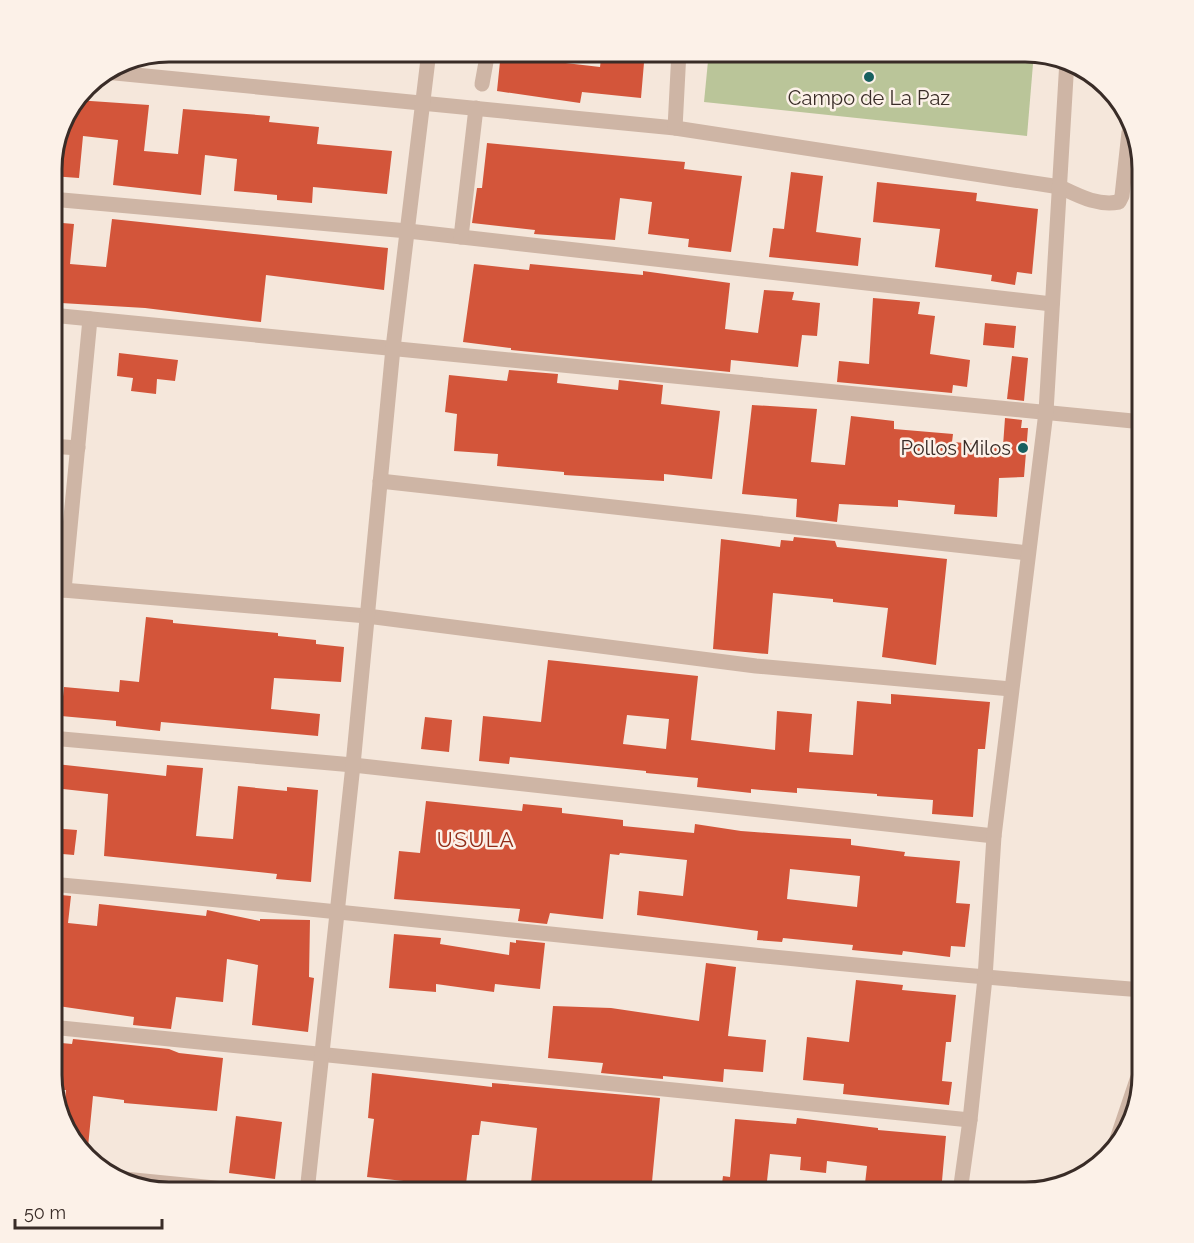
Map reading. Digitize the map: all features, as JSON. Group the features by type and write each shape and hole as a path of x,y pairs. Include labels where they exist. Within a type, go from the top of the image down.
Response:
{"street":[{"path":"308,1182 353,765 393,348 428,62"},
{"path":"482,84 486,62"},
{"path":"675,128 678,62"},
{"path":"132,68 423,103 675,128 1060,187 1092,201 1119,202 1128,138"},
{"path":"961,1182 985,978 994,836 1046,412 1066,70"},
{"path":"461,237 476,108"},
{"path":"62,200 408,231 1052,304"},
{"path":"62,316 1132,421"},
{"path":"62,562 78,448 90,319"},
{"path":"62,447 78,448"},
{"path":"380,481 1028,553"},
{"path":"62,590 367,616 756,666 1011,689"},
{"path":"62,739 353,765 994,836"},
{"path":"62,885 338,910 985,978 1132,989"},
{"path":"62,1028 970,1120"}],"green space":[{"name":"Campo de La Paz","path":"708,62 1033,62 1027,136 704,102"}],"building":[{"path":"500,62 557,62 600,67 601,62 644,62 641,98 582,92 580,103 497,91"},
{"path":"86,101 149,105 144,151 178,154 183,109 270,116 269,122 319,127 317,144 392,151 387,194 313,187 312,203 277,200 277,195 234,191 237,159 205,155 201,195 113,185 118,140 83,136 79,178 62,177 62,155 67,134"},
{"path":"487,143 685,162 684,169 742,176 731,252 688,247 689,239 648,234 652,202 620,198 615,240 534,234 535,230 472,223 477,188 482,188"},
{"path":"791,172 823,176 816,232 861,238 858,266 769,257 773,228 784,229"},
{"path":"877,182 977,193 976,201 1038,209 1032,274 1017,272 1015,285 991,281 992,275 935,267 940,229 873,222"},
{"path":"112,219 388,248 384,290 266,275 261,322 145,308 62,303 62,223 74,224 70,264 106,267"},
{"path":"474,264 529,270 530,264 643,275 643,271 730,283 725,329 758,333 764,290 794,292 792,300 820,303 817,336 802,335 798,367 731,360 730,372 511,350 511,348 463,342"},
{"path":"873,298 920,302 918,314 935,316 930,354 970,360 967,387 953,385 952,393 837,382 839,361 869,364"},
{"path":"985,323 1016,326 1014,348 983,345"},
{"path":"119,353 178,360 175,381 157,379 156,394 131,391 133,378 117,376"},
{"path":"1012,356 1028,358 1024,401 1007,399"},
{"path":"509,370 558,374 557,383 618,390 619,380 663,385 661,404 720,411 712,479 664,474 664,481 564,475 564,472 497,466 498,454 454,451 457,414 445,412 449,375 507,381"},
{"path":"752,405 817,409 811,462 845,465 851,416 894,421 894,429 953,434 952,442 1003,446 1005,418 1022,420 1021,428 1028,428 1024,477 999,478 997,517 954,514 955,505 898,500 898,507 839,504 837,522 796,517 797,499 742,494"},
{"path":"794,537 835,541 837,547 947,559 936,665 882,657 888,608 833,602 833,599 773,593 768,654 713,649 721,539 780,547 781,540 793,541"},
{"path":"146,617 173,620 173,623 278,633 278,636 316,640 316,644 344,647 341,682 274,678 271,709 320,714 318,736 161,722 160,731 116,726 116,721 62,716 64,687 119,692 120,680 139,682"},
{"path":"548,660 698,676 691,740 775,750 777,711 812,714 809,752 853,755 857,701 891,704 891,694 990,702 985,749 978,749 973,817 932,814 933,800 797,788 797,793 751,789 751,793 697,787 698,778 646,773 646,771 510,757 509,764 479,761 483,716 541,722","holes":["627,715 669,719 666,749 623,744"]},
{"path":"425,717 452,720 449,752 421,749"},
{"path":"62,765 166,776 167,765 203,768 196,836 233,839 238,786 287,791 287,787 318,790 311,882 276,879 277,874 104,856 108,794 62,789"},
{"path":"426,801 522,811 523,804 562,808 562,813 623,820 623,826 694,833 695,824 741,831 851,839 851,845 905,852 904,856 960,861 956,903 970,904 965,947 951,946 950,957 903,951 902,955 852,950 853,945 783,938 782,942 757,940 758,931 637,915 639,891 683,896 687,860 620,853 619,855 610,854 603,919 550,913 547,924 518,921 520,909 394,899 399,851 420,853","holes":["790,869 860,876 857,907 787,899"]},
{"path":"62,829 77,830 74,855 62,854"},
{"path":"62,895 71,896 68,923 97,926 99,904 206,916 207,910 260,921 260,919 310,920 309,977 314,978 308,1032 252,1025 258,965 227,959 223,1002 176,997 171,1029 133,1025 134,1017 62,1007"},
{"path":"394,934 441,938 440,944 509,955 510,942 516,943 516,940 545,943 540,989 495,984 494,992 436,984 436,992 389,988"},
{"path":"706,963 736,967 728,1036 766,1040 763,1072 724,1069 723,1082 663,1076 663,1079 601,1073 603,1063 548,1058 553,1006 611,1008 699,1021"},
{"path":"856,980 903,985 902,990 956,995 951,1042 946,1042 942,1081 952,1082 949,1105 843,1094 844,1084 803,1080 807,1037 849,1042"},
{"path":"73,1039 169,1049 179,1053 223,1058 217,1111 124,1103 124,1100 93,1096 88,1145 76,1128 65,1102 66,1090 63,1090 62,1081 62,1043 72,1044"},
{"path":"372,1073 492,1087 492,1083 660,1098 652,1182 531,1182 537,1128 481,1121 479,1135 472,1135 466,1182 413,1182 367,1177 374,1119 368,1118"},
{"path":"236,1116 282,1122 275,1179 229,1173"},
{"path":"797,1118 878,1128 878,1130 946,1136 942,1182 865,1182 867,1166 827,1161 826,1173 800,1170 801,1157 770,1154 767,1181 770,1182 722,1182 723,1176 730,1177 735,1119 796,1124"}],"place":[{"name":"Campo de La Paz","path":"869,77"},
{"name":"Pollos Milos","path":"1023,448"}],"district":[{"name":"USULA","path":"476,839"}]}
